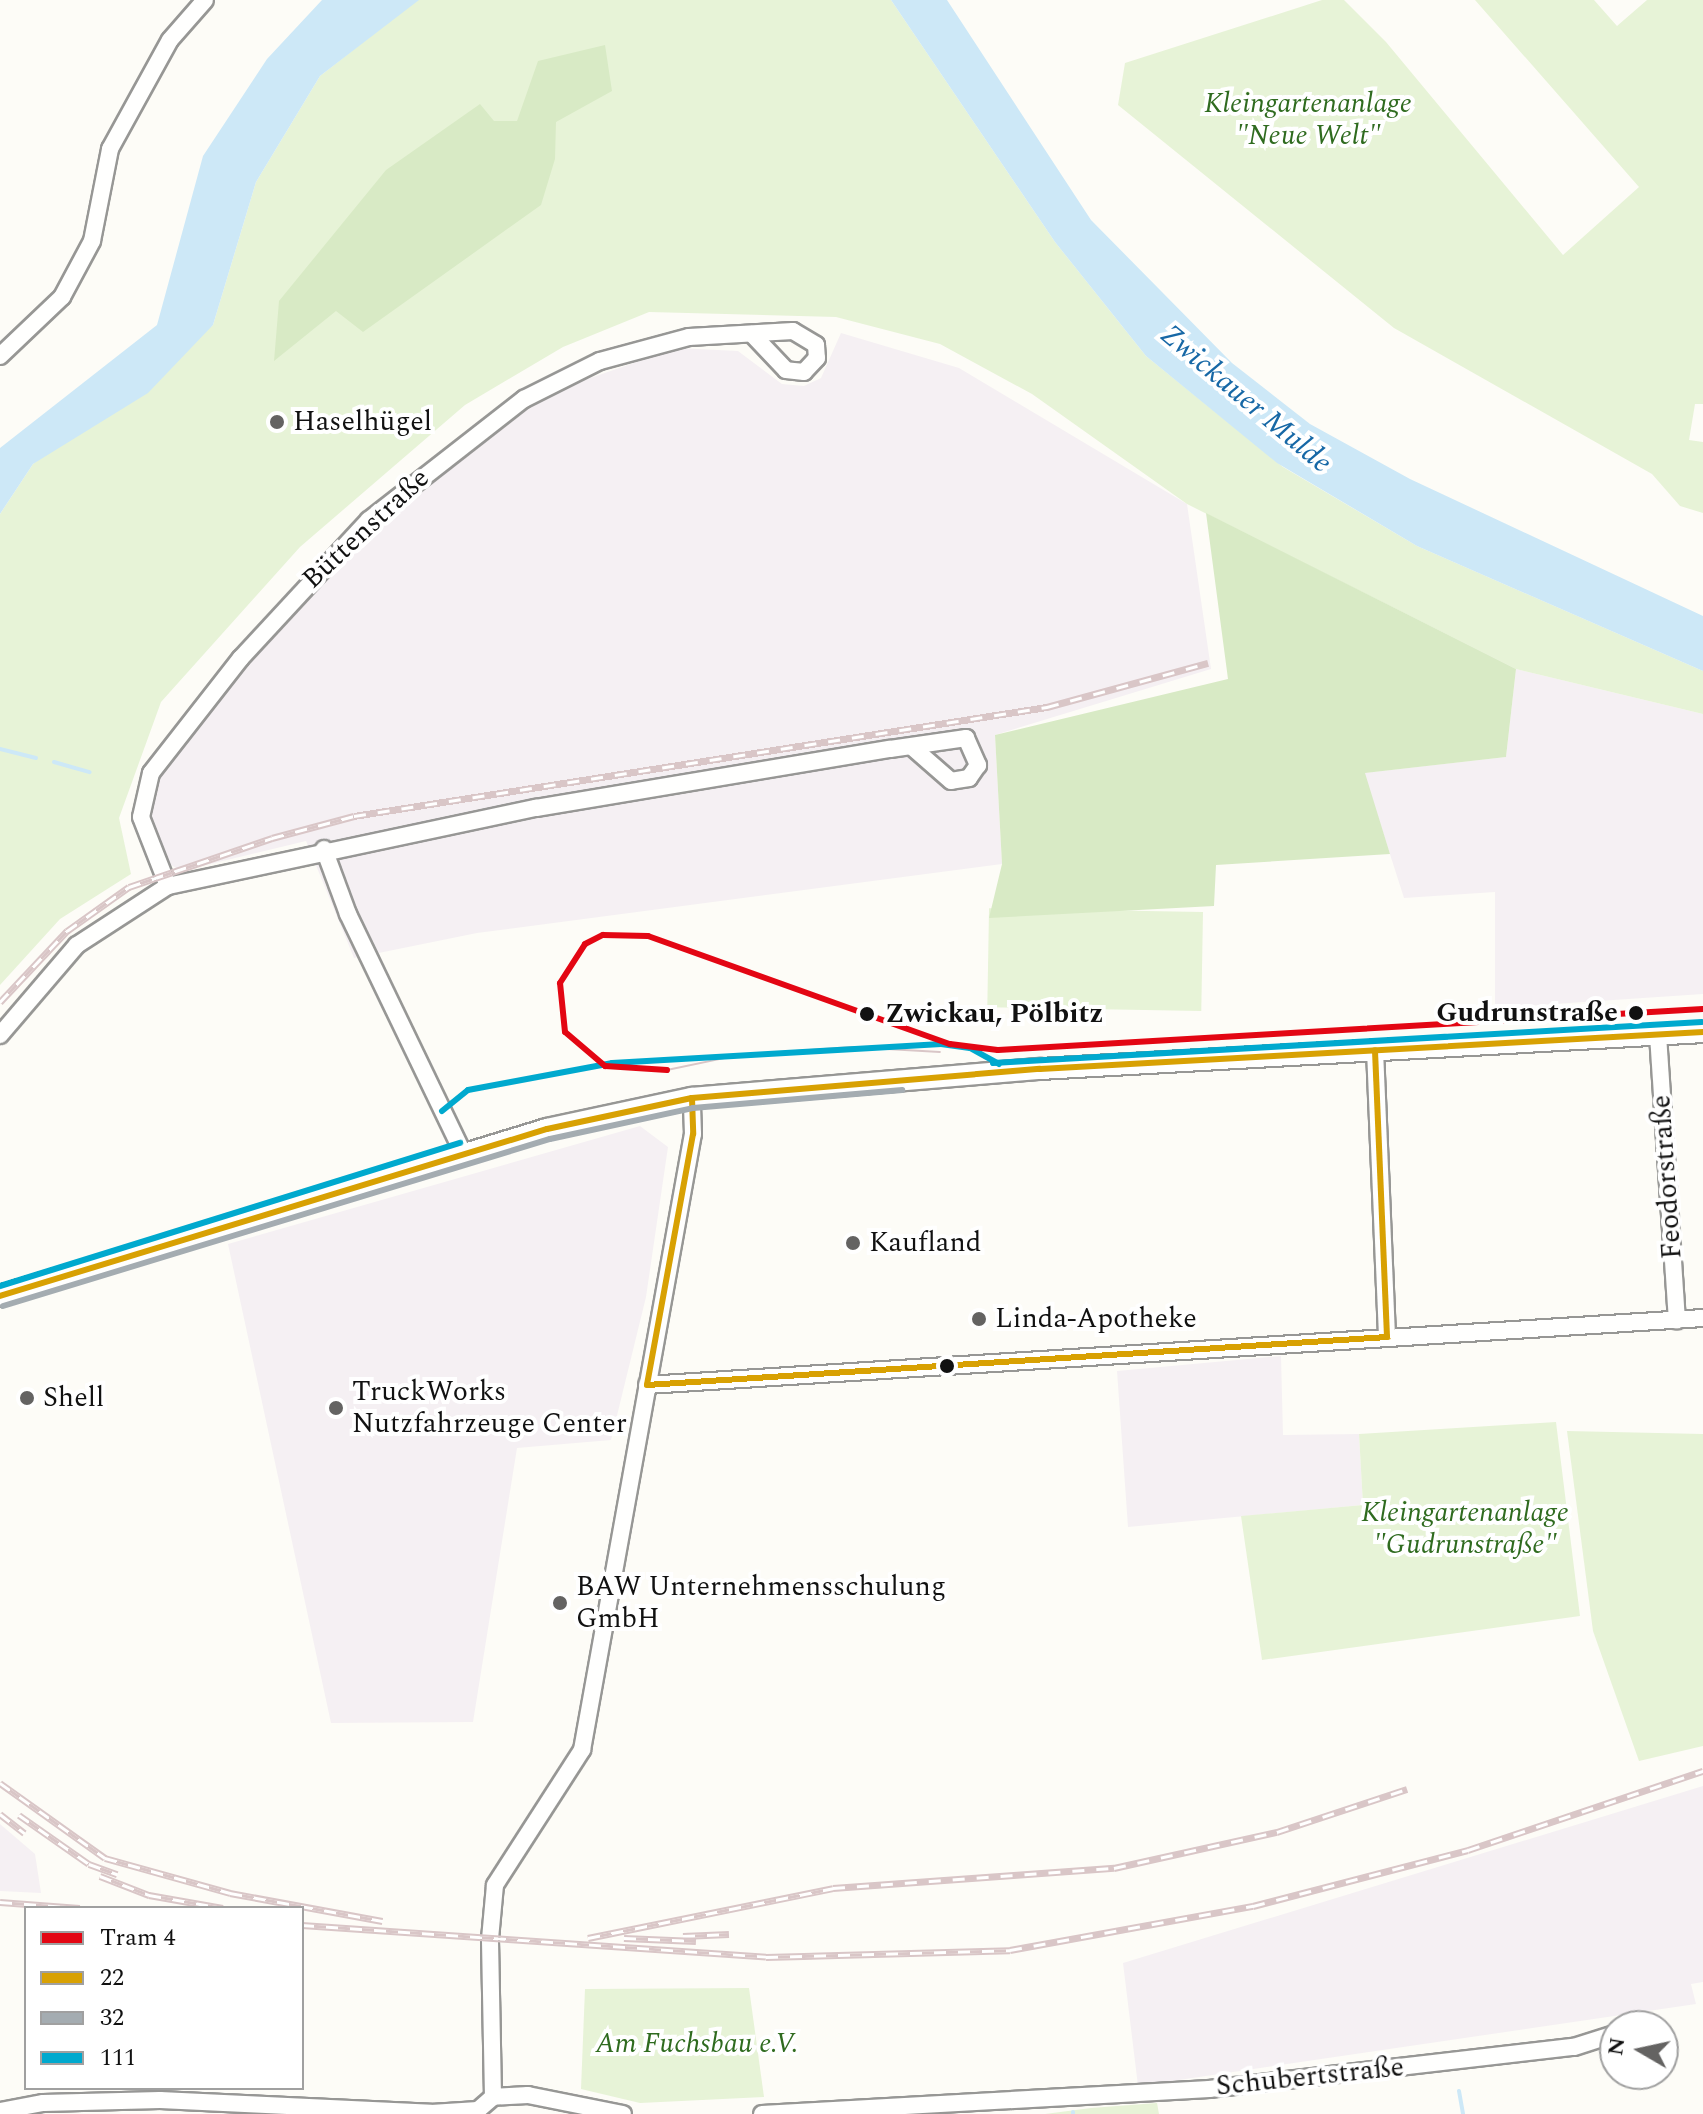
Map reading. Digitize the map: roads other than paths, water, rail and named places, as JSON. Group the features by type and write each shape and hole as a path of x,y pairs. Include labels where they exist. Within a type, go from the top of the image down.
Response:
{"street":[{"path":"0,356 62,297 92,241 110,149 170,40 205,0"},
{"name":"Büttenstraße","path":"168,886 141,817 151,773 241,658 369,520 500,415 600,361 689,337 752,334"},
{"path":"0,1035 77,945 168,886 324,849 912,747"},
{"path":"324,849 348,914 463,1153"},
{"path":"0,1296 463,1153 692,1098 1375,1050 1703,1032"},
{"name":"Feodorstraße","path":"1658,1035 1677,1320"},
{"path":"1375,1050 1387,1337"},
{"path":"493,2097 495,1885 582,1750 693,1134 692,1098"},
{"path":"647,1385 1703,1318"},
{"name":"Schubertstraße","path":"762,2114 1209,2089 1574,2047 1599,2039"},
{"path":"0,2111 160,2100 431,2113 478,2110 493,2097 528,2095 623,2114"}],"water":[{"path":"322,0 419,0 320,76 256,182 213,325 148,393 33,464 0,514 0,448 157,325 203,156 267,59"},
{"name":"Zwickauer Mulde","path":"891,0 947,0 1091,220 1232,363 1310,424 1410,479 1703,616 1703,671 1417,546 1277,463 1146,356 1055,242"}],"waterway":[{"path":"0,749 36,758"},
{"path":"54,762 90,772"},
{"path":"1459,2091 1463,2114"}],"tram line":[{"name":"4","path":"667,1070 605,1066 565,1032 560,983 585,944 603,935 648,936 950,1044 998,1050 1703,1009"},
{"path":"667,1070 739,1055 852,1047 940,1052"}],"railway":[{"path":"0,1002 67,931 129,887 272,838 354,816 1047,707 1208,663"},
{"path":"304,1925 766,1957 1010,1950 1253,1906 1468,1850 1703,1771"},
{"path":"0,1783 105,1858 230,1893 301,1906"},
{"path":"588,1938 833,1888 1114,1868 1277,1832 1407,1789"},
{"path":"0,1814 24,1833"},
{"path":"19,1815 89,1864 117,1874"},
{"path":"100,1876 149,1895 212,1906"},
{"path":"0,1902 53,1906"},
{"path":"304,1907 382,1921"},
{"path":"683,1936 729,1934"},
{"path":"624,1938 696,1941"}],"place":[{"name":"Haselhügel","path":"277,422"},
{"name":"Gudrunstraße","path":"1636,1013"},
{"name":"Zwickau, Pölbitz","path":"867,1014"},
{"name":"Kaufland","path":"853,1243"},
{"name":"Linda-Apotheke","path":"979,1319"},
{"name":"Shell","path":"27,1398"},
{"name":"TruckWorks Nutzfahrzeuge Center","path":"336,1408"},
{"name":"BAW Unternehmensschulung GmbH","path":"560,1603"}],"park label":[{"name":"Kleingartenanlage \"Neue Welt\"","path":"1308,120"},
{"name":"Kleingartenanlage \"Gudrunstraße\"","path":"1465,1529"},
{"name":"Am Fuchsbau e.V.","path":"697,2044"}]}
